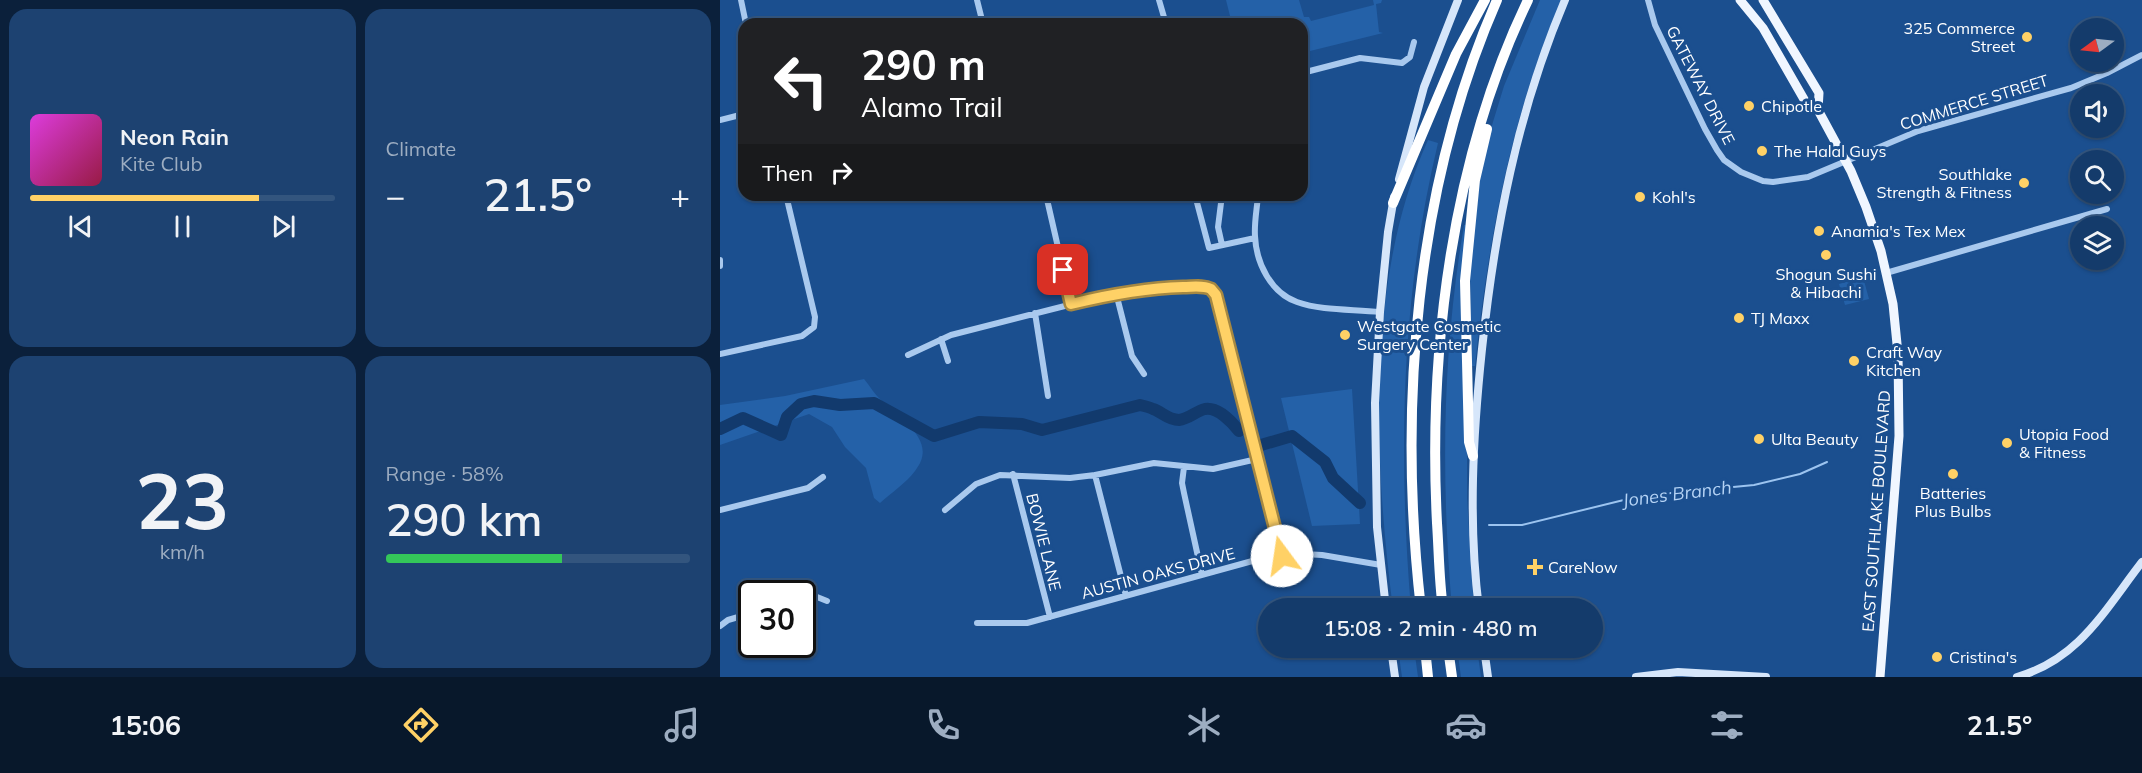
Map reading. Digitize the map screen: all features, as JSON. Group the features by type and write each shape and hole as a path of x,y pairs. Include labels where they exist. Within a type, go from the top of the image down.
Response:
{"highway":[{"path":"1393,203 1456,54 1485,0"},
{"path":"1419,598 1414,530 1413,402 1416,337 1431,222 1451,134 1470,68 1497,0"},
{"path":"1442,598 1434,468 1437,379 1448,266 1467,172 1499,70 1528,0"},
{"path":"1473,456 1469,442 1466,314 1468,245 1475,180 1487,130 1515,44 1515,29"},
{"path":"1426,658 1428,677"},
{"path":"1449,658 1452,677"}],"main road":[{"path":"1385,598 1377,527 1375,403 1380,312 1393,203 1424,87 1458,0"},
{"path":"1478,598 1473,525 1473,456 1493,255 1527,103 1565,0"},
{"name":"EAST SOUTHLAKE BOULEVARD","path":"1740,0 1763,28 1804,101 1818,110 1846,160 1881,251 1893,304 1900,395 1899,436 1880,677"},
{"name":"EAST SOUTHLAKE BOULEVARD","path":"1763,0 1819,93 1818,110"},
{"path":"2017,677 2032,673 2059,658 2080,642 2142,562"},
{"path":"1392,658 1395,677"},
{"path":"1485,658 1488,677"},
{"path":"1636,677 1678,672 1766,677"}],"street":[{"path":"741,0 745,18"},
{"path":"977,0 982,18"},
{"path":"1159,0 1164,18"},
{"name":"GATEWAY DRIVE","path":"1648,0 1655,25 1705,129 1717,150 1733,167 1763,181 1785,182 1808,177 1846,160"},
{"path":"1308,71 1360,58 1402,63 1410,57 1414,42"},
{"name":"COMMERCE STREET","path":"1846,160 1918,131 2080,84 2142,55"},
{"path":"720,120 738,116"},
{"path":"720,354 802,336 808,334 814,327 815,316 787,201"},
{"path":"1047,201 1071,304"},
{"path":"1197,201 1209,248 1255,238"},
{"path":"1221,201 1218,230 1222,245"},
{"path":"1258,201 1255,238 1266,274 1282,295 1306,305 1380,312"},
{"path":"1886,273 2107,209"},
{"path":"720,260 720,266"},
{"path":"908,355 941,339 1116,293 1198,286 1211,289 1216,295 1282,556"},
{"path":"1116,293 1132,356 1144,374"},
{"path":"1035,313 1048,396"},
{"path":"941,339 948,361"},
{"path":"945,510 976,484 1000,475 1070,478 1154,463 1213,469 1257,459"},
{"path":"1184,467 1182,483 1202,575"},
{"name":"BOWIE LANE","path":"1013,474 1050,617"},
{"path":"1095,475 1126,596"},
{"path":"720,510 808,488 823,477"},
{"name":"AUSTIN OAKS DRIVE","path":"977,623 1017,624 1050,617 1202,575 1282,556 1322,555 1382,565"},
{"path":"816,597 827,601"},
{"path":"720,626 728,620 738,618"}],"shaded area":[{"path":"1226,0 1299,0 1304,17 1309,17 1311,21 1374,5 1373,0 1382,0 1381,3 1376,4 1379,32 1383,33 1308,52 1308,18 1230,18"},
{"path":"1540,0 1561,0 1543,44 1515,134 1487,272 1475,366 1472,366 1470,268 1480,177 1489,135 1504,86"},
{"path":"1428,140 1438,143 1416,259 1406,375 1405,492 1410,598 1392,598 1382,492 1379,432 1380,371 1384,310 1393,251 1408,194"},
{"path":"1464,225 1467,225 1467,498 1473,598 1451,598 1448,560 1446,417 1451,321"},
{"path":"1863,277 1869,299 1845,305 1839,284"},
{"path":"864,379 879,399 915,432 923,450 915,471 880,503 874,498 866,468 845,447 832,427 809,414 720,445 720,405 785,396"},
{"path":"1352,389 1360,524 1312,526 1281,398"},
{"path":"1399,658 1415,658 1418,677 1402,677"},
{"path":"1458,658 1478,658 1481,677 1461,677"}],"waterway":[{"name":"Jones Branch","path":"720,429 743,418 781,435 787,417 801,404 814,401 840,405 874,403 934,436 979,422 1022,424 1042,430 1140,405 1179,420 1205,409 1215,410 1233,423 1239,431"},
{"name":"Jones Branch","path":"1261,445 1292,436 1325,462 1333,478 1360,503"},
{"name":"Jones Branch","path":"1489,525 1522,525 1640,496 1754,485 1800,474 1827,462"}],"place":[{"name":"325 Commerce Street","path":"2027,37"},
{"name":"Chipotle","path":"1749,106"},
{"name":"The Halal Guys","path":"1762,151"},
{"name":"Southlake Strength & Fitness","path":"2024,183"},
{"name":"Kohl's","path":"1640,197"},
{"name":"Anamia's Tex Mex","path":"1819,231"},
{"name":"Shogun Sushi & Hibachi","path":"1826,255"},
{"name":"TJ Maxx","path":"1739,318"},
{"name":"Westgate Cosmetic Surgery Center","path":"1345,335"},
{"name":"Craft Way Kitchen","path":"1854,361"},
{"name":"Ulta Beauty","path":"1759,439"},
{"name":"Utopia Food & Fitness","path":"2007,443"},
{"name":"Batteries Plus Bulbs","path":"1953,474"},
{"name":"CareNow","path":"1535,567"},
{"name":"Cristina's","path":"1937,657"}],"route":[{"path":"1063,270 1071,304 1116,293 1158,288 1198,286 1211,289 1216,295 1282,556"}]}
